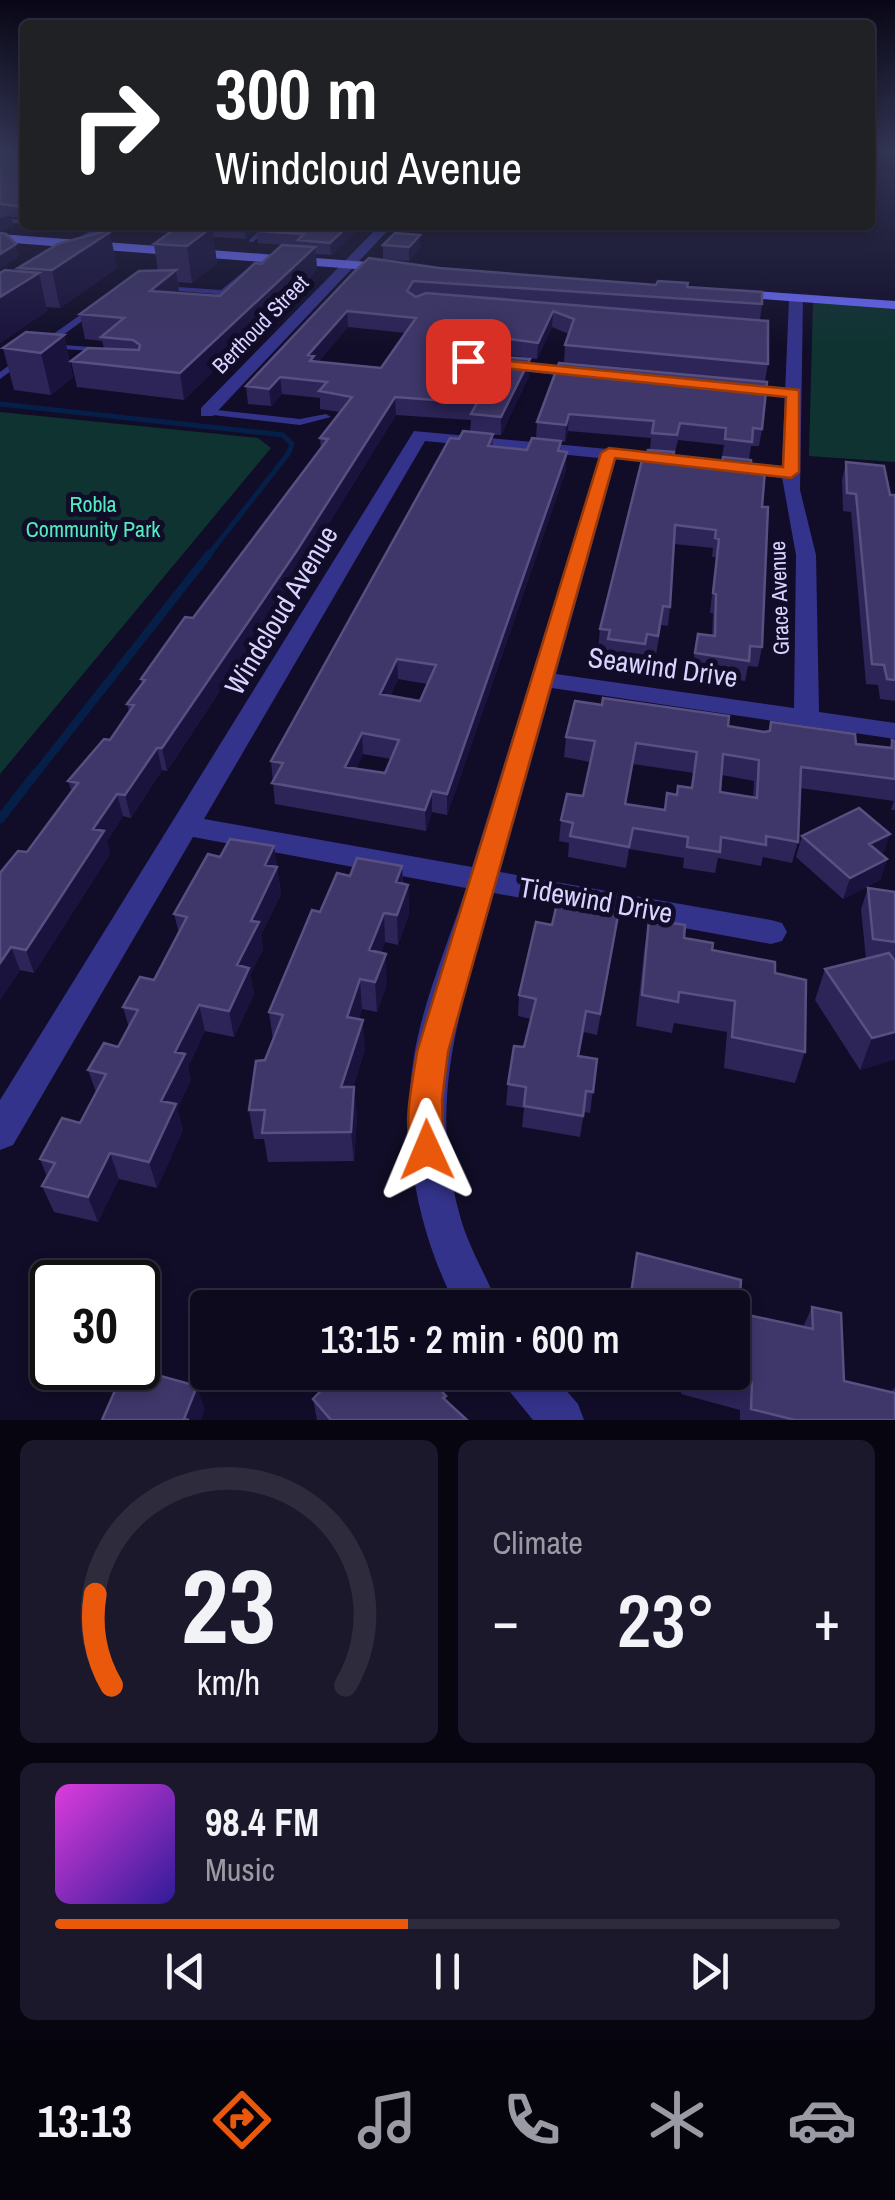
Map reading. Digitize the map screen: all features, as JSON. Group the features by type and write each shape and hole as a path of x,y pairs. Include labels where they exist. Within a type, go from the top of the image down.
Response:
{"main road":[{"path":"0,238 408,268"},
{"path":"61,254 77,244"},
{"path":"718,292 895,305"}],"street":[{"path":"77,244 100,230"},
{"name":"Berthoud Street","path":"207,412 382,230"},
{"name":"Grace Avenue","path":"796,298 785,331 784,392 791,472 806,555 806,718"},
{"path":"483,363 600,374"},
{"name":"Windcloud Avenue","path":"0,1133 420,435 791,472"},
{"path":"471,1290 445,1232 427,1150 426,1100 432,1052 609,453"},
{"name":"Seawind Drive","path":"542,680 895,732"},
{"name":"Tidewind Drive","path":"186,826 771,932"},
{"path":"537,1390 562,1420"}],"lane":[{"path":"251,242 264,230"},
{"path":"205,308 263,258"},
{"path":"156,288 222,292"},
{"path":"0,376 101,305"},
{"path":"43,345 90,349"},
{"path":"0,358 41,362"},
{"path":"207,412 300,422 326,417"}],"green space":[{"path":"813,300 895,306 895,462 809,456"},
{"name":"Robla Community Park","path":"0,412 258,438 271,448 0,774"}],"building":[{"path":"109,230 52,270 18,268 58,244"},
{"path":"173,230 208,230 187,246 154,244"},
{"path":"344,230 330,243 298,240 304,234 257,231"},
{"path":"0,233 16,244 0,254"},
{"path":"395,233 420,235 409,247 383,245"},
{"path":"282,245 315,247 180,373 71,361 88,348 139,350 140,345 133,340 101,337 124,318 80,314 139,271 176,270 150,291 220,296 255,263 261,264"},
{"path":"369,258 439,268 656,285 658,281 688,283 687,287 762,292 762,304 413,281 407,291 416,297 426,293 768,321 768,364 565,345 574,319 553,311 538,343 447,330 436,335 437,342 482,355 530,359 501,417 471,414 477,403 395,397 296,552 162,748 157,748 125,795 117,794 93,829 104,831 26,950 11,947 0,963 0,873 18,851 27,852 78,783 68,781 104,739 110,740 134,705 127,704 145,680 141,679 185,617 193,618 328,439 320,438 352,397 319,391 327,382 280,377 269,389 246,386","holes":["347,311 416,318 381,368 310,361 314,356 308,355"]},
{"path":"0,273 39,273 0,297"},
{"path":"26,332 64,335 41,353 3,348"},
{"path":"559,363 767,382 762,429 753,428 752,442 725,439 726,428 680,423 677,435 652,433 654,421 569,414 566,425 537,422"},
{"path":"463,431 493,434 488,446 527,450 532,438 561,441 558,451 567,452 447,794 432,791 425,810 272,783 283,763 271,761 450,438 459,439","holes":["397,659 436,665 420,701 380,694","362,733 399,740 385,773 345,767"]},
{"path":"648,450 674,452 673,458 722,464 723,457 751,460 751,469 765,470 762,507 768,507 762,647 750,646 749,661 695,653 698,634 715,636 713,593 719,539 715,538 716,530 675,525 670,607 663,606 658,636 647,634 645,644 608,639 610,630 600,629 643,456 647,457"},
{"path":"846,462 884,466 890,495 895,495 895,680 887,679 884,665 872,664 856,494 847,493"},
{"path":"603,698 729,716 728,726 764,732 770,731 771,722 855,734 856,744 892,748 892,740 895,779 801,767 798,842 766,836 766,845 721,837 720,852 687,847 688,837 633,828 629,847 570,836 573,823 561,820 567,794 583,796 595,741 566,737 575,701 602,705","holes":["636,743 697,752 692,788 678,786 677,795 667,793 665,810 625,804","723,754 759,760 757,798 720,792"]},
{"path":"859,808 890,834 869,844 887,859 850,878 802,836"},
{"path":"230,839 274,846 265,865 277,867 251,921 259,922 237,965 249,968 229,1011 199,1005 175,1052 185,1054 161,1101 176,1104 149,1162 110,1153 88,1197 42,1186 55,1163 40,1159 62,1118 80,1123 106,1074 88,1070 104,1043 118,1047 138,1010 123,1007 140,977 154,980 187,917 174,914 208,854 220,857"},
{"path":"357,858 402,866 396,882 408,885 397,915 384,913 369,950 386,954 375,982 360,979 347,1017 363,1020 341,1087 354,1087 351,1132 262,1133 265,1110 249,1110 256,1061 265,1060 283,1015 269,1012 312,910 320,912 337,873 350,876"},
{"path":"868,888 895,892 895,942 873,939"},
{"path":"558,899 619,910 600,1014 586,1011 578,1056 597,1059 593,1092 586,1091 583,1116 524,1106 526,1087 508,1084 514,1046 524,1047 536,999 519,995 536,922 552,925"},
{"path":"649,919 685,925 684,938 713,943 712,950 775,962 775,973 806,980 805,1052 732,1037 735,1001 679,992 678,1002 642,995"},
{"path":"889,953 895,961 895,1032 872,1038 825,969"},
{"path":"637,1253 741,1280 740,1290 632,1290"},
{"path":"812,1307 841,1313 844,1381 895,1393 895,1420 795,1420 751,1409 750,1315 813,1329"},
{"path":"160,1376 190,1384 190,1390 195,1390 184,1419 189,1420 102,1420 115,1390 160,1390"},
{"path":"322,1390 440,1390 446,1396 443,1398 467,1420 331,1420 313,1399"}],"waterway":[{"path":"0,404 283,435 292,444 288,454 207,557"},
{"path":"34,776 209,554"},
{"path":"0,819 36,773"}],"route":[{"path":"427,1150 426,1100 432,1052 609,453 791,472 794,393 468,361"}]}
